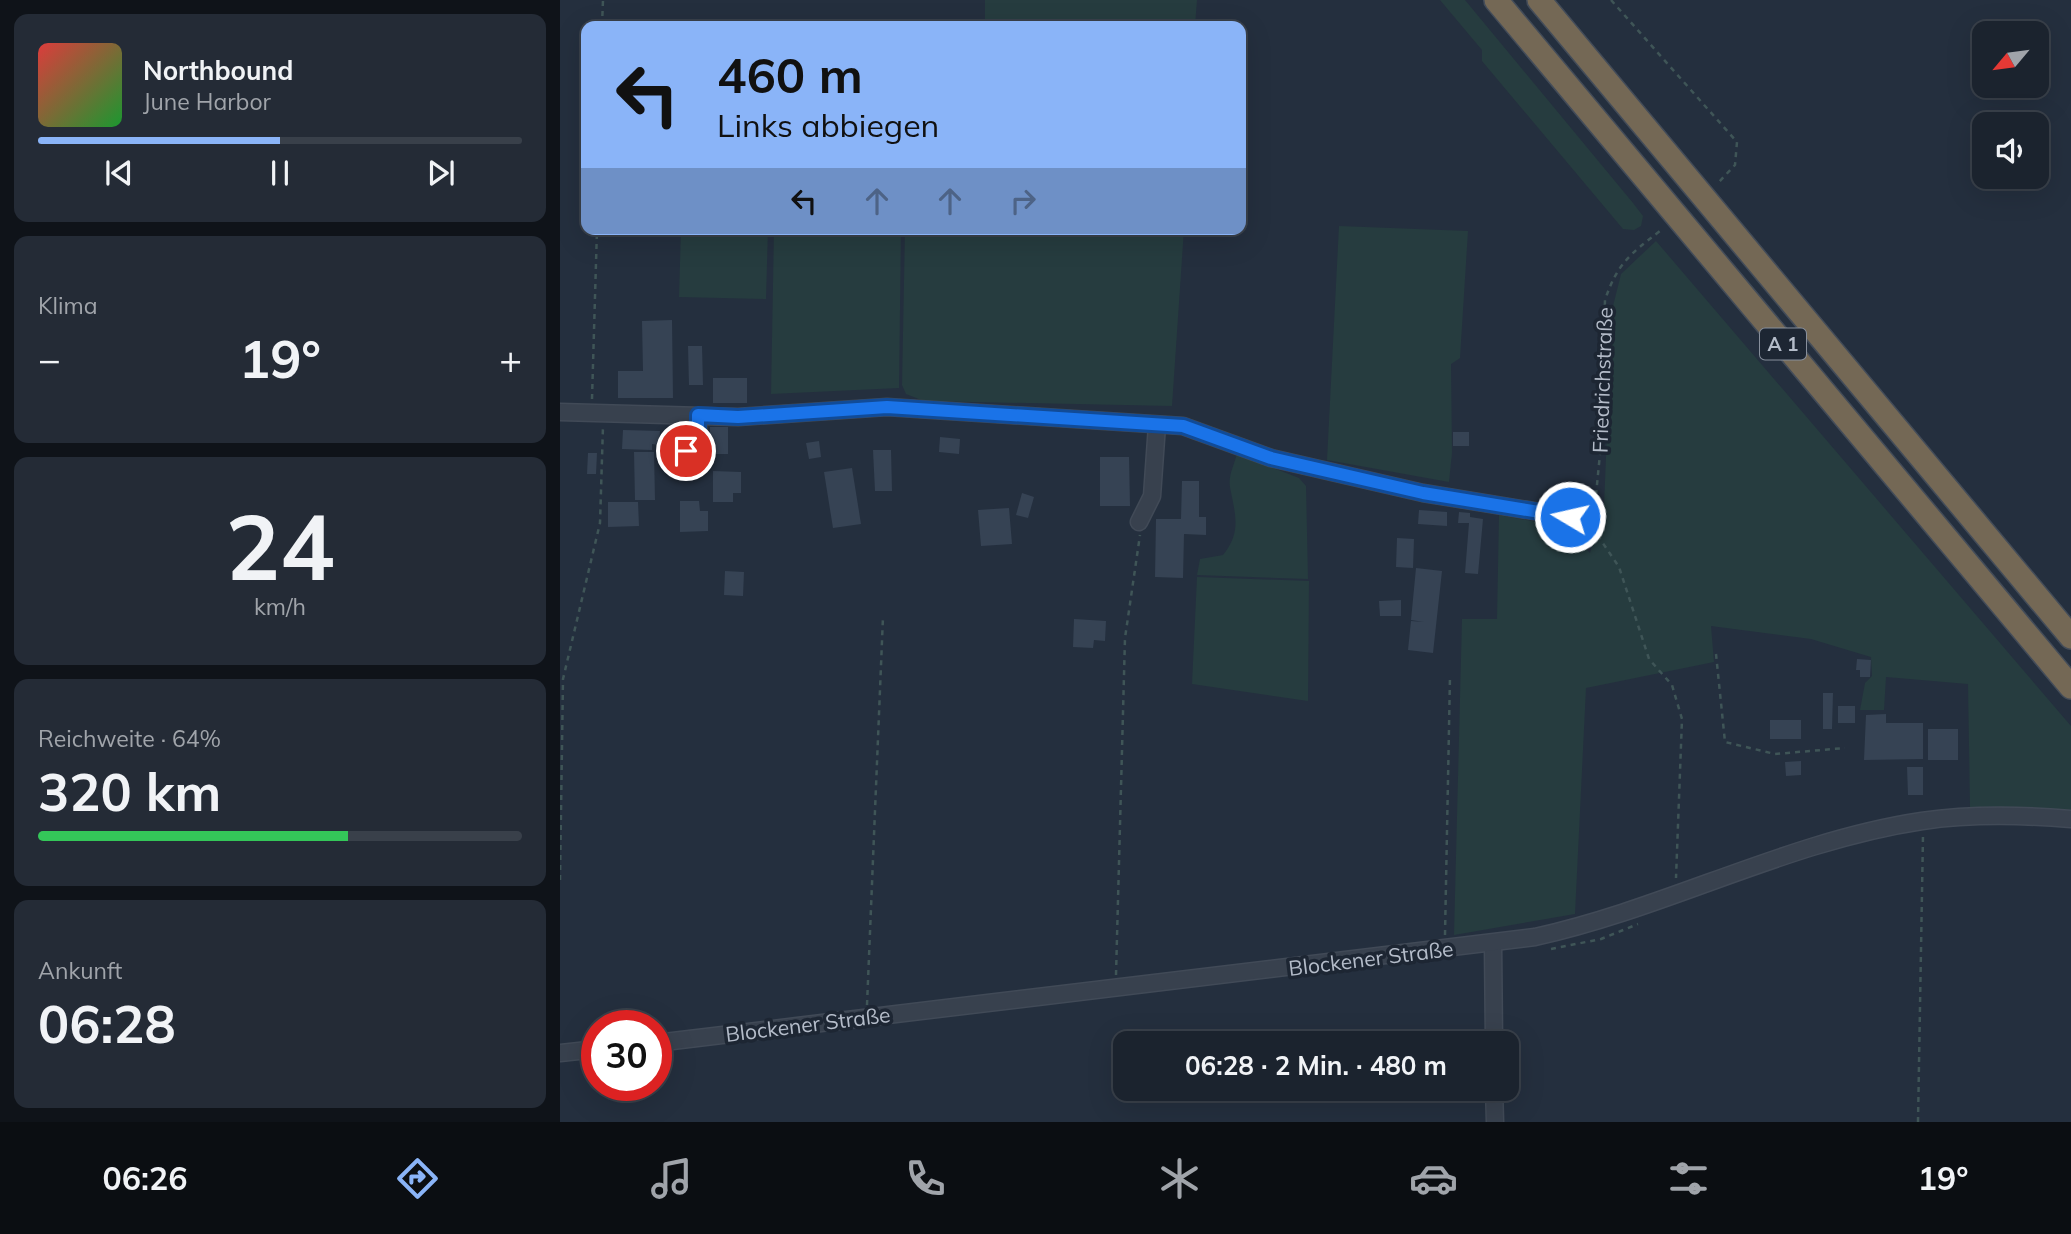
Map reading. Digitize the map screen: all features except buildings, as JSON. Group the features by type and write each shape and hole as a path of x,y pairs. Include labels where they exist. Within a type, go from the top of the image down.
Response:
{"highway":[{"name":"A 1","path":"1496,0 2071,687"},
{"name":"A 1","path":"1539,0 2071,637"}],"street":[{"path":"560,412 738,417 887,407 1183,426 1271,458 1423,493 1570,517 1584,516"},
{"path":"675,469 680,458 698,438 698,415"},
{"path":"1139,522 1152,496 1157,425"},
{"name":"Blockener Straße","path":"672,1041 1493,943 1585,926 1800,851 1920,821 1958,818 2071,819"},
{"path":"1493,943 1494,1031"},
{"path":"560,1053 581,1051"},
{"path":"1494,1101 1494,1122"}],"path":[{"path":"602,21 603,0"},
{"path":"1612,0 1737,142 1735,165 1717,184"},
{"name":"Friedrichstraße","path":"1584,516 1597,503 1605,300 1612,278 1625,258 1660,231"},
{"path":"560,880 563,679 600,523 597,235"},
{"path":"1584,516 1619,567 1649,659 1672,685 1682,719 1676,885 1678,894"},
{"path":"1115,989 1125,638 1140,551 1139,522"},
{"path":"867,1018 883,617"},
{"path":"1716,654 1725,742 1775,754 1845,748"},
{"path":"1445,950 1450,676"},
{"path":"1918,1122 1923,835 1935,834"},
{"path":"1549,949 1601,939 1645,921"}],"green space":[{"path":"985,0 1197,0 1195,21 985,21"},
{"path":"1440,0 1465,0 1633,203 1643,216 1641,226 1634,230 1623,229 1482,61 1482,50"},
{"path":"1339,226 1468,231 1460,358 1451,364 1452,453 1449,482 1327,460"},
{"path":"681,235 768,235 766,299 679,297"},
{"path":"774,235 901,235 899,388 771,394"},
{"path":"905,235 1184,235 1172,406 924,401 906,394 902,385"},
{"path":"1656,241 2071,726 2071,812 1970,807 1968,684 1886,677 1884,710 1860,710 1865,683 1872,676 1871,657 1811,639 1711,626 1714,662 1586,688 1575,914 1454,935 1462,619 1497,619 1499,515 1565,527 1590,553 1604,506 1612,310 1621,274"},
{"path":"1237,454 1299,478 1306,486 1308,579 1197,575 1200,559 1223,555 1233,538 1235,514 1230,483"},
{"path":"1197,577 1309,581 1308,701 1192,684"}],"route":[{"path":"686,451 698,438 698,415 738,417 887,407 1183,426 1271,458 1423,493 1570,517"}]}
